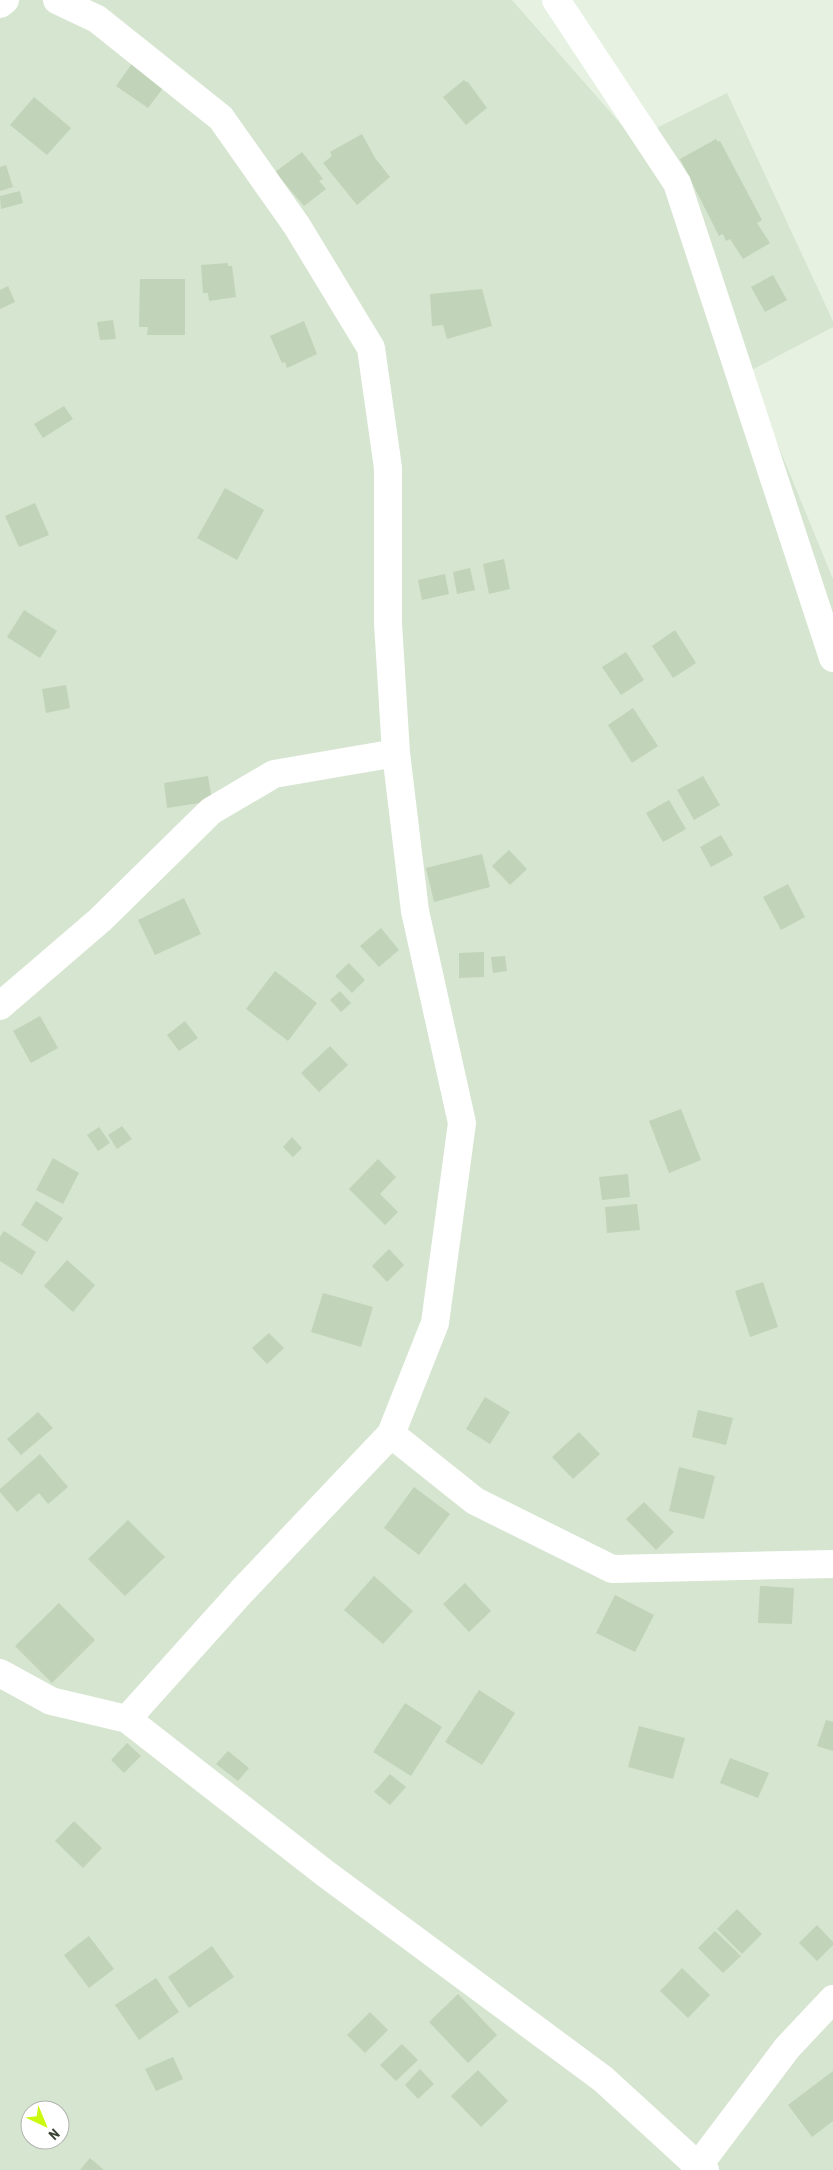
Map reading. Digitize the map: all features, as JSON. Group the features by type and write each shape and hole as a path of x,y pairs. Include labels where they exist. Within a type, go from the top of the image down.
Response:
{"street":[{"path":"0,4 5,0"},
{"path":"57,0 96,19 220,118 297,226 371,348 388,468 388,623 396,753 415,911 462,1123 436,1323 390,1434 242,1590 127,1719"},
{"path":"556,0 677,183 833,658"},
{"path":"0,1006 100,920 211,811 274,774 396,753"},
{"path":"390,1434 476,1501 612,1568 833,1564"},
{"path":"0,1673 50,1701 127,1719 326,1874 603,2079 699,2168 787,2048 833,1999"}],"shaded area":[{"path":"0,0 512,0 634,139 727,93 833,321 833,327 748,372 833,579 833,2170 0,2170"}],"building":[{"path":"134,61 166,84 148,108 116,86"},
{"path":"464,80 468,82 487,108 466,125 443,97"},
{"path":"34,97 71,128 47,155 10,125"},
{"path":"362,134 375,158 390,177 357,205 323,163 332,156 330,152"},
{"path":"716,139 718,142 720,141 762,220 757,223 770,243 743,259 730,239 726,241 723,234 719,236 680,159"},
{"path":"302,152 323,179 319,181 326,189 304,206 275,172"},
{"path":"6,165 13,187 0,191 0,167"},
{"path":"20,191 23,203 1,209 0,196"},
{"path":"228,263 228,266 232,266 236,297 209,301 208,293 203,293 201,265"},
{"path":"773,275 787,300 765,312 751,287"},
{"path":"140,279 185,279 185,335 147,335 148,327 139,327"},
{"path":"8,286 15,302 0,309 0,290"},
{"path":"482,289 492,326 447,339 443,325 432,326 430,294"},
{"path":"113,320 116,339 100,340 97,322"},
{"path":"304,321 317,354 287,368 285,362 282,363 270,336"},
{"path":"64,406 73,419 43,438 34,424"},
{"path":"225,488 264,510 237,560 197,538"},
{"path":"35,503 49,535 19,547 5,516"},
{"path":"504,559 510,589 489,594 483,564"},
{"path":"470,568 475,590 457,594 453,572"},
{"path":"445,574 449,594 422,600 418,580"},
{"path":"24,610 57,631 40,658 7,637"},
{"path":"675,630 696,663 673,678 652,646"},
{"path":"626,652 644,680 621,695 602,667"},
{"path":"66,685 70,708 46,713 42,689"},
{"path":"633,708 658,746 632,763 608,725"},
{"path":"208,776 212,801 167,808 164,783"},
{"path":"703,776 720,805 694,820 677,790"},
{"path":"669,800 686,829 663,842 646,813"},
{"path":"721,835 733,855 711,867 700,847"},
{"path":"509,850 527,869 510,885 492,866"},
{"path":"482,854 490,887 434,902 426,868"},
{"path":"788,884 805,917 781,930 763,897"},
{"path":"184,898 201,934 155,955 138,920"},
{"path":"381,928 399,950 379,967 360,946"},
{"path":"484,952 484,977 459,978 459,953"},
{"path":"505,956 507,971 493,973 491,957"},
{"path":"349,963 365,980 352,993 335,976"},
{"path":"275,971 317,1003 288,1041 246,1009"},
{"path":"340,991 351,1003 341,1012 330,1000"},
{"path":"40,1016 58,1048 31,1063 13,1031"},
{"path":"185,1021 198,1038 179,1051 167,1035"},
{"path":"330,1046 348,1065 319,1092 301,1073"},
{"path":"681,1109 701,1160 669,1173 649,1121"},
{"path":"122,1126 132,1139 117,1149 108,1135"},
{"path":"99,1127 110,1143 98,1151 87,1135"},
{"path":"292,1137 302,1148 293,1157 283,1147"},
{"path":"53,1158 79,1173 63,1204 36,1190"},
{"path":"378,1159 396,1177 380,1194 398,1212 385,1225 349,1189"},
{"path":"628,1174 630,1197 602,1200 599,1177"},
{"path":"36,1201 63,1218 47,1242 21,1225"},
{"path":"637,1204 640,1230 607,1233 605,1207"},
{"path":"4,1231 36,1252 22,1275 0,1261 0,1237"},
{"path":"389,1249 404,1265 387,1282 372,1266"},
{"path":"67,1260 95,1285 73,1312 44,1286"},
{"path":"763,1282 778,1327 750,1337 735,1291"},
{"path":"323,1293 373,1307 361,1347 311,1332"},
{"path":"269,1333 284,1348 267,1364 252,1348"},
{"path":"485,1397 510,1412 490,1444 466,1429"},
{"path":"698,1410 733,1418 726,1445 692,1437"},
{"path":"38,1412 53,1428 21,1455 7,1439"},
{"path":"579,1432 600,1454 573,1479 552,1457"},
{"path":"40,1454 68,1487 48,1504 39,1493 17,1512 0,1492 0,1489"},
{"path":"679,1467 715,1476 704,1519 669,1511"},
{"path":"414,1487 450,1514 419,1555 384,1528"},
{"path":"644,1502 674,1532 656,1550 626,1519"},
{"path":"128,1520 165,1557 125,1596 88,1559"},
{"path":"374,1576 413,1611 383,1644 344,1610"},
{"path":"465,1583 491,1611 469,1632 443,1604"},
{"path":"760,1586 794,1588 792,1624 758,1623"},
{"path":"615,1595 654,1615 635,1652 596,1633"},
{"path":"59,1603 95,1640 52,1683 15,1646"},
{"path":"479,1690 515,1713 482,1765 445,1742"},
{"path":"405,1703 442,1727 411,1776 373,1752"},
{"path":"826,1720 833,1722 833,1751 817,1746"},
{"path":"639,1726 685,1738 673,1779 628,1767"},
{"path":"127,1743 141,1756 124,1773 111,1760"},
{"path":"228,1751 249,1768 238,1781 216,1764"},
{"path":"730,1758 769,1773 758,1798 720,1783"},
{"path":"390,1774 406,1787 390,1805 374,1792"},
{"path":"74,1821 102,1848 83,1868 55,1841"},
{"path":"737,1909 762,1934 742,1954 717,1929"},
{"path":"817,1925 833,1942 833,1945 817,1961 799,1943"},
{"path":"715,1931 741,1956 723,1973 698,1948"},
{"path":"89,1936 114,1969 89,1988 64,1955"},
{"path":"212,1946 234,1977 189,2008 168,1977"},
{"path":"682,1968 710,1995 688,2018 660,1991"},
{"path":"156,1978 179,2012 139,2040 115,2005"},
{"path":"458,1994 497,2035 468,2063 429,2022"},
{"path":"370,2012 388,2030 365,2053 347,2035"},
{"path":"402,2044 418,2060 396,2081 380,2065"},
{"path":"173,2057 183,2079 156,2091 145,2069"},
{"path":"420,2069 434,2084 418,2099 405,2085"},
{"path":"478,2070 508,2101 481,2127 451,2096"},
{"path":"833,2071 833,2121 812,2137 788,2105"},
{"path":"90,2158 104,2170 80,2170"}]}
